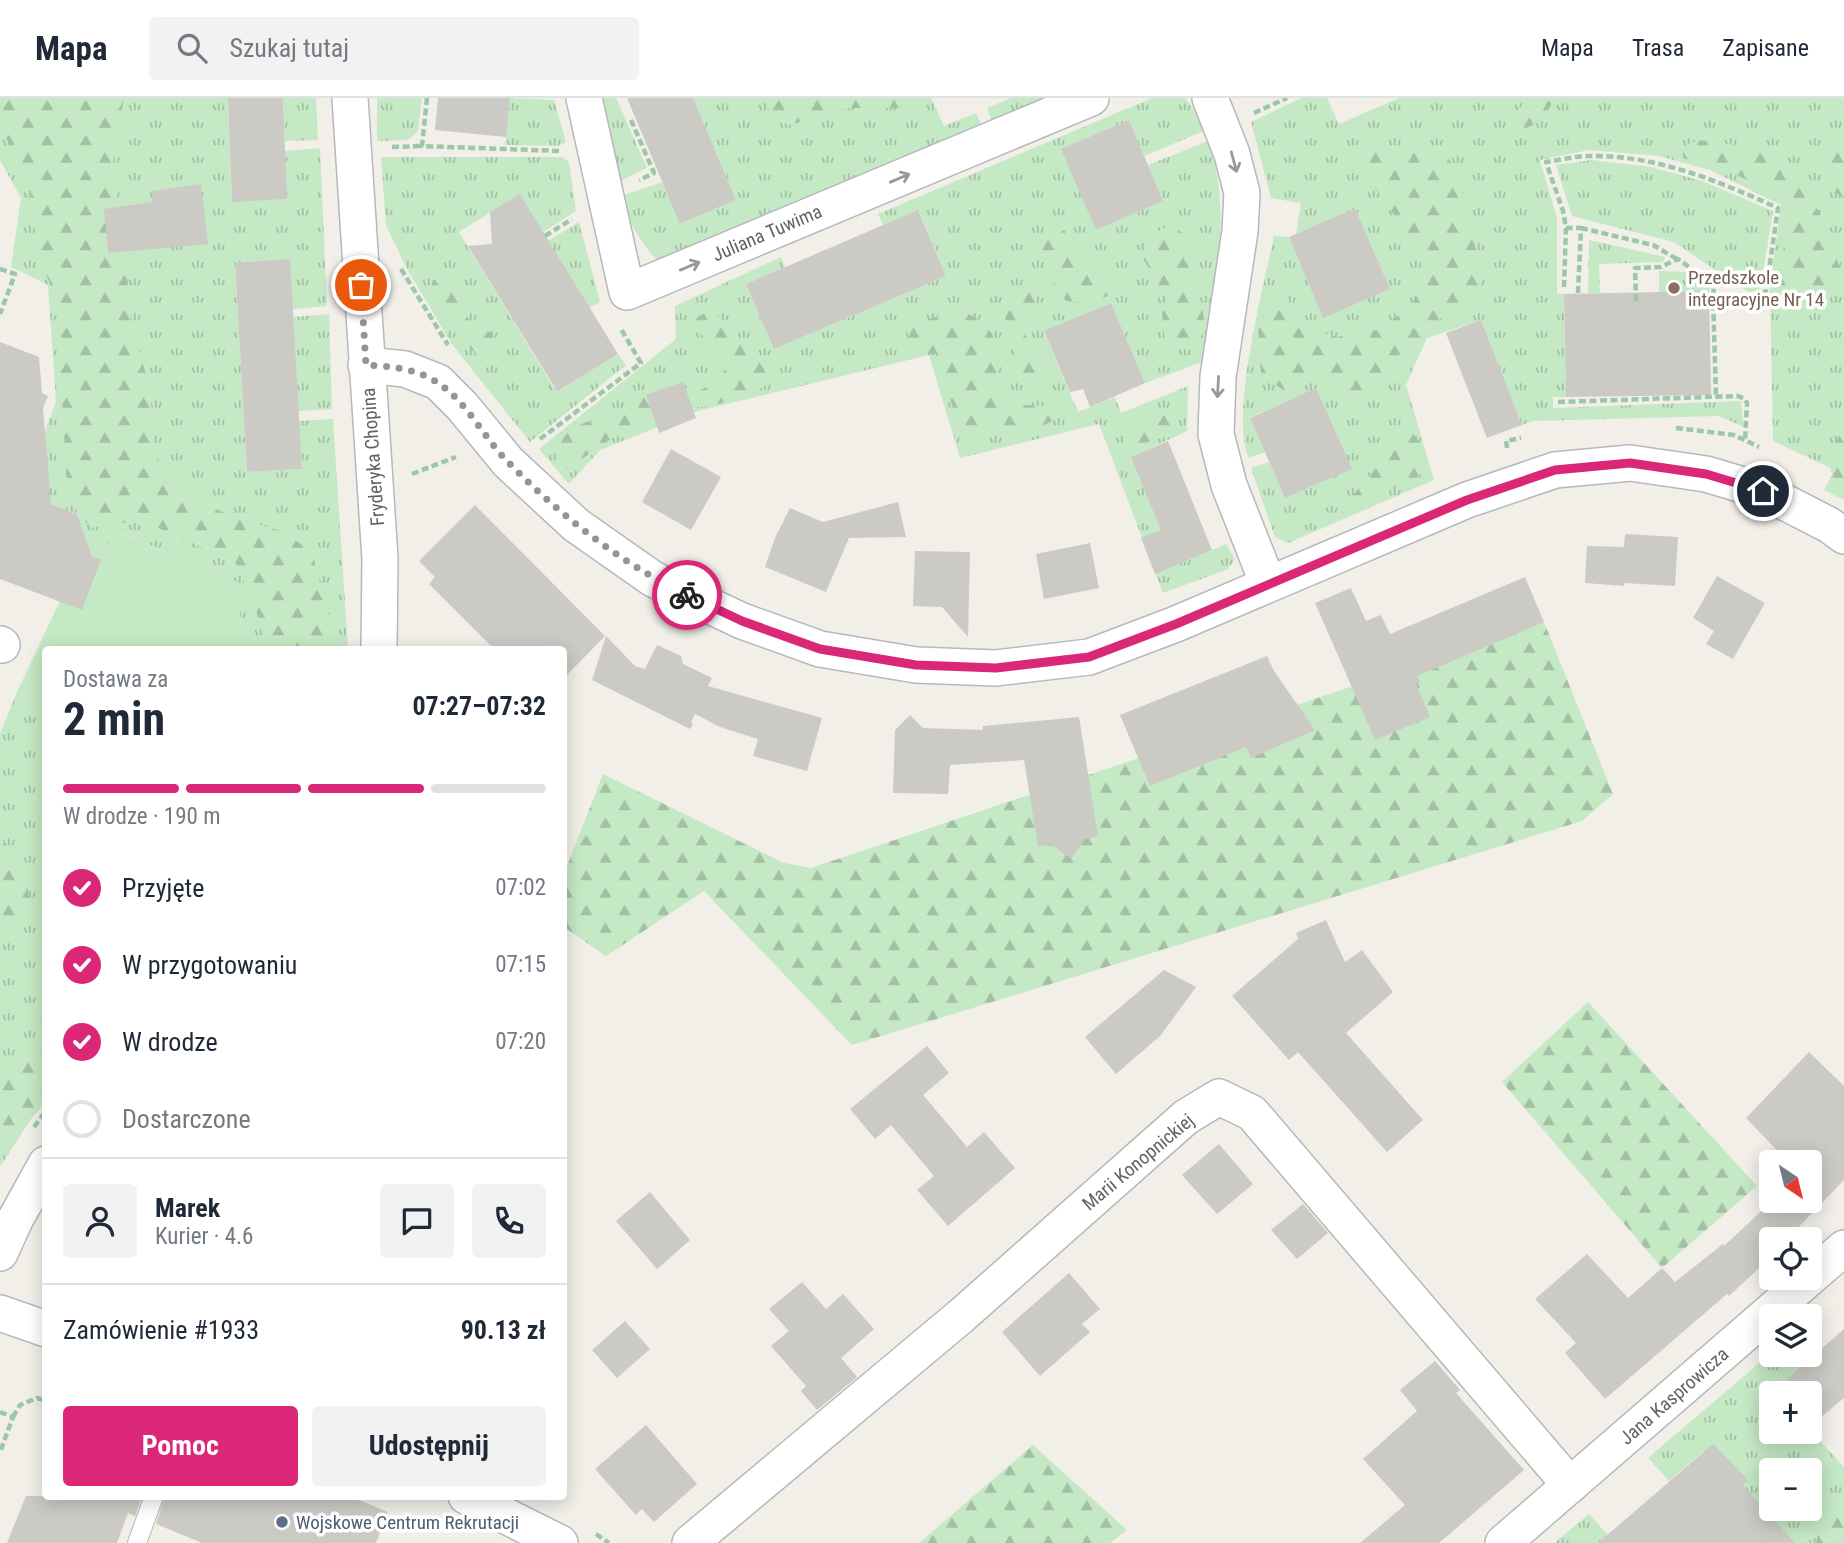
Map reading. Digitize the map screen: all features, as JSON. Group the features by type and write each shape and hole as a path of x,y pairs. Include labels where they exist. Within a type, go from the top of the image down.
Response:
{"street":[{"name":"Fryderyka Chopina","path":"349,98 380,559 379,646"},
{"path":"584,98 627,292"},
{"name":"Juliana Tuwima","path":"627,292 1091,98"},
{"path":"1210,98 1232,154 1241,193 1240,230 1218,377 1216,434 1229,485 1268,584"},
{"path":"366,365 405,369 438,382 498,451 576,525 653,579 742,621 820,649 916,665 996,668 1089,657 1176,624 1467,500 1555,470 1630,463 1706,474 1763,491 1829,525 1844,536"},
{"name":"Marii Konopnickiej","path":"690,1543 961,1316 1186,1118 1219,1097 1252,1113 1570,1485"},
{"path":"0,1253 42,1171"},
{"name":"Jana Kasprowicza","path":"1503,1543 1844,1248"},
{"path":"0,1312 42,1328"},
{"path":"474,1500 560,1543"}],"lane":[{"path":"137,1543 153,1500"}],"path":[{"path":"422,146 427,98"},
{"path":"1244,118 1287,98"},
{"path":"387,148 422,146 570,152"},
{"path":"1564,287 1566,228 1546,162 1589,156 1656,163 1711,178 1778,208 1766,290 1759,296 1713,298"},
{"path":"545,236 574,217"},
{"path":"1566,228 1581,228 1653,245 1714,285 1716,397"},
{"path":"1578,293 1581,228"},
{"path":"1636,301 1635,268 1661,267 1678,259"},
{"path":"400,268 453,353"},
{"path":"0,269 15,274 0,314"},
{"path":"409,475 461,456 498,451 641,363 605,302 627,292"},
{"path":"1558,402 1738,396 1745,399 1747,404 1745,440"},
{"path":"0,1452 20,1405 37,1398 42,1400"},
{"path":"0,1412 13,1417"}],"green space":[{"path":"0,98 228,98 232,201 286,199 285,151 320,148 327,306 293,309 235,264 247,472 302,469 299,421 333,419 348,646 244,646 236,581 116,531 101,559 92,556 81,525 76,522 78,514 46,502 45,431 56,402 48,285 11,267 21,198 0,160"},
{"path":"0,98 124,98 113,162 128,275 127,304 150,390 155,453 167,477 201,503 242,520 282,531 312,552 329,615 327,646 265,646 256,610 235,562 140,520 91,528 68,501 56,297 38,257 29,177 0,128"},
{"path":"283,98 316,98 318,140 285,141"},
{"path":"377,98 422,98 418,131 408,140 377,141"},
{"path":"510,98 554,100 566,142 559,146 505,145"},
{"path":"599,98 616,98 647,168 618,182"},
{"path":"693,98 931,98 944,126 976,113 985,133 687,261 657,260 635,231 621,196 662,182 681,224 736,200"},
{"path":"763,98 914,98 914,101 898,108 850,108 789,125 772,117"},
{"path":"1011,98 1054,98 995,128 987,108"},
{"path":"1152,98 1185,98 1204,131 1144,156 1129,120 1062,149 1096,230 1163,201 1148,165 1208,141 1216,168 1220,223 1216,279 1202,362 1145,383 1111,303 1044,332 1078,412 1115,397 1121,413 1188,386 1187,431 1132,457 1176,565 1226,544 1235,559 1228,569 1163,593 1099,424 960,458 929,355 698,411 600,450 569,484 539,449 676,339 675,306 781,257 785,267 746,284 774,349 946,276 919,211 883,225 878,214"},
{"path":"1301,98 1327,98 1339,124 1399,98 1844,98 1844,500 1824,490 1835,470 1773,441 1770,286 1781,205 1710,170 1659,156 1589,150 1540,160 1557,218 1557,294 1564,294 1566,397 1553,397 1553,408 1741,401 1744,427 1719,416 1533,421 1522,425 1481,320 1427,338 1406,385 1434,480 1288,543 1275,537 1251,468 1269,462 1285,498 1351,469 1316,389 1250,417 1265,452 1249,458 1244,439 1245,383 1274,236 1289,237 1323,317 1390,289 1355,208 1296,234 1301,203 1271,198 1251,122"},
{"path":"1527,98 1555,98 1542,121 1514,133 1506,129"},
{"path":"1698,140 1735,145 1785,162 1802,182 1830,231 1839,267 1827,283 1809,294 1782,291 1778,279 1788,209 1777,198 1752,182 1683,158 1683,147"},
{"path":"1833,140 1844,142 1844,199 1827,184 1824,164"},
{"path":"1410,142 1444,151 1461,179 1467,218 1480,265 1481,290 1442,317 1394,376 1358,394 1320,379 1283,390 1261,374 1258,326 1281,284 1306,328 1337,337 1378,330 1412,305 1425,270 1410,238 1362,169 1370,154"},
{"path":"381,157 563,157 569,162 576,211 543,232 520,194 459,232 556,391 618,354 626,365 530,442 451,343 407,269 386,225"},
{"path":"1592,160 1651,167 1702,181 1773,211 1760,290 1748,292 1674,242 1572,216 1556,165"},
{"path":"579,222 600,302 589,308 548,241"},
{"path":"1053,224 1065,231 1076,254 1109,275 1114,294 1087,303 1066,301 1048,271 1036,239"},
{"path":"1170,225 1192,239 1198,263 1195,285 1202,304 1205,327 1198,343 1191,350 1181,349 1164,335 1162,312 1167,297 1144,260 1145,238"},
{"path":"1589,240 1665,257 1663,262 1599,264 1600,293 1588,293"},
{"path":"452,271 460,282 459,303 470,321 491,333 499,347 482,359 471,349 431,289 437,274"},
{"path":"1659,271 1686,272 1710,288 1709,291 1659,292"},
{"path":"1024,288 1039,295 1024,315 1024,333 1044,368 1043,378 1038,379 1022,374 1012,339 1005,326 1006,306"},
{"path":"712,309 737,338 771,368 765,386 709,407 692,407 611,439 567,469 558,461 554,444 576,426 621,410 659,392 698,391 714,384 727,367 705,342 694,319"},
{"path":"962,312 980,321 990,332 995,345 1001,386 1008,396 1022,404 1050,406 1057,419 1028,432 970,433 957,422 937,354 907,349 911,327 938,316"},
{"path":"329,314 332,409 298,411 293,317"},
{"path":"1153,408 1174,413 1175,434 1121,450 1127,429"},
{"path":"1408,427 1421,444 1426,472 1341,515 1346,503 1383,460 1389,437"},
{"path":"1844,428 1844,481 1841,485 1831,471 1830,457"},
{"path":"115,531 236,581 244,646 42,646 42,700 18,690 60,601 101,559"},
{"path":"1544,622 1613,794 1582,821 852,1045 704,891 606,956 567,929 567,866 603,774 784,863 811,868"},
{"path":"18,690 42,700 42,1107 33,1116 0,1167 0,734"},
{"path":"0,836 25,872 31,910 0,938"},
{"path":"1588,1002 1757,1186 1662,1268 1502,1082"},
{"path":"42,1012 42,1099 0,1157 0,1084 36,1040"},
{"path":"1759,1363 1759,1367 1801,1367 1788,1379 1790,1381 1759,1381 1759,1444 1822,1443 1844,1467 1844,1543 1728,1543 1723,1472 1704,1451 1669,1481 1648,1458"},
{"path":"1033,1445 1127,1530 1110,1543 919,1543"},
{"path":"1844,1496 1844,1543 1816,1543 1823,1511"},
{"path":"1589,1514 1615,1543 1554,1543"}],"building":[{"path":"228,98 283,98 287,199 232,202"},
{"path":"438,98 510,98 506,137 435,130"},
{"path":"627,98 693,98 736,200 680,224"},
{"path":"1129,120 1163,201 1096,230 1061,149"},
{"path":"201,184 208,244 108,253 104,209 153,202 152,191"},
{"path":"520,194 618,354 557,391 468,246 492,244 490,212"},
{"path":"1355,208 1390,289 1323,318 1289,237"},
{"path":"918,210 946,276 774,349 746,284"},
{"path":"290,259 302,469 247,472 235,263"},
{"path":"1709,291 1711,395 1566,397 1564,294"},
{"path":"1111,303 1145,383 1090,407 1083,389 1070,392 1044,331"},
{"path":"1481,320 1522,425 1487,438 1446,333"},
{"path":"0,342 39,357 42,393 48,396 43,408 51,504 77,514 92,556 101,559 82,610 0,579"},
{"path":"683,382 696,418 659,433 646,395"},
{"path":"1316,388 1352,469 1285,498 1250,418"},
{"path":"1168,441 1212,550 1155,574 1141,538 1161,530 1131,457"},
{"path":"671,449 721,477 691,530 642,502"},
{"path":"898,502 906,537 849,538 826,592 765,567 775,538 790,508 823,522"},
{"path":"475,505 605,636 567,675 567,646 491,646 429,584 435,577 419,561"},
{"path":"1625,534 1678,537 1675,586 1585,583 1587,546 1624,547"},
{"path":"1090,543 1099,588 1044,599 1036,554"},
{"path":"915,551 970,552 968,637 942,607 913,606"},
{"path":"1717,576 1765,603 1733,659 1706,644 1714,631 1693,618"},
{"path":"1525,577 1544,622 1417,676 1420,682 1416,684 1430,717 1375,740 1315,603 1351,588 1366,621 1381,615 1390,634"},
{"path":"606,636 635,666 645,669 657,645 681,656 683,664 712,678 708,686 822,718 807,771 753,756 758,739 720,727 695,714 690,729 592,680"},
{"path":"1267,656 1274,671 1315,730 1251,758 1246,747 1150,786 1120,715"},
{"path":"910,715 923,728 983,730 983,726 1079,717 1098,836 1085,839 1071,859 1051,844 1038,846 1024,760 950,765 948,794 893,793 895,730"},
{"path":"1326,920 1345,962 1362,950 1393,992 1346,1033 1423,1120 1387,1152 1298,1052 1289,1060 1232,996 1298,939 1296,933"},
{"path":"1164,970 1196,987 1160,1036 1116,1074 1085,1037"},
{"path":"927,1046 949,1073 923,1095 967,1147 984,1132 1015,1168 948,1226 917,1190 934,1176 891,1125 875,1139 850,1109"},
{"path":"1809,1052 1844,1086 1844,1180 1822,1203 1822,1150 1777,1150 1746,1118"},
{"path":"1219,1144 1253,1184 1217,1214 1182,1175"},
{"path":"650,1192 690,1240 657,1269 616,1221"},
{"path":"1303,1204 1328,1233 1297,1259 1271,1230"},
{"path":"1759,1213 1812,1213 1799,1227 1759,1227 1759,1268 1605,1399 1565,1353 1576,1343 1535,1299 1587,1254 1628,1298 1662,1268 1675,1282 1723,1244 1724,1246"},
{"path":"1069,1273 1100,1309 1082,1324 1090,1332 1040,1376 1002,1332"},
{"path":"802,1282 826,1309 843,1294 874,1329 841,1358 857,1377 817,1410 801,1391 806,1386 771,1346 789,1331 769,1309"},
{"path":"625,1321 650,1349 617,1378 592,1350"},
{"path":"1844,1329 1844,1398 1822,1416 1822,1381 1787,1379 1801,1367 1822,1367 1822,1348"},
{"path":"1435,1361 1460,1390 1456,1393 1524,1470 1439,1543 1360,1543 1405,1505 1363,1459 1417,1411 1400,1390"},
{"path":"646,1425 697,1484 654,1522 642,1509 636,1515 595,1469"},
{"path":"1713,1444 1748,1480 1743,1485 1759,1503 1759,1521 1775,1521 1795,1543 1598,1543"},
{"path":"26,1496 42,1496 42,1500 141,1500 135,1516 128,1513 117,1543 7,1543"},
{"name":"Wojskowe Centrum Rekrutacji","path":"164,1500 359,1500 388,1512 376,1543 202,1543 156,1524"}],"way so far":[{"path":"361,285 366,365 405,369 438,382 508,462 576,525 653,579 687,595"}],"place":[{"name":"Przedszkole integracyjne Nr 14","path":"1674,288"},
{"name":"Wojskowe Centrum Rekrutacji","path":"282,1522"}],"route":[{"path":"687,595 742,621 820,649 916,665 996,668 1089,657 1176,624 1467,500 1555,470 1630,463 1706,474 1763,491"}]}
